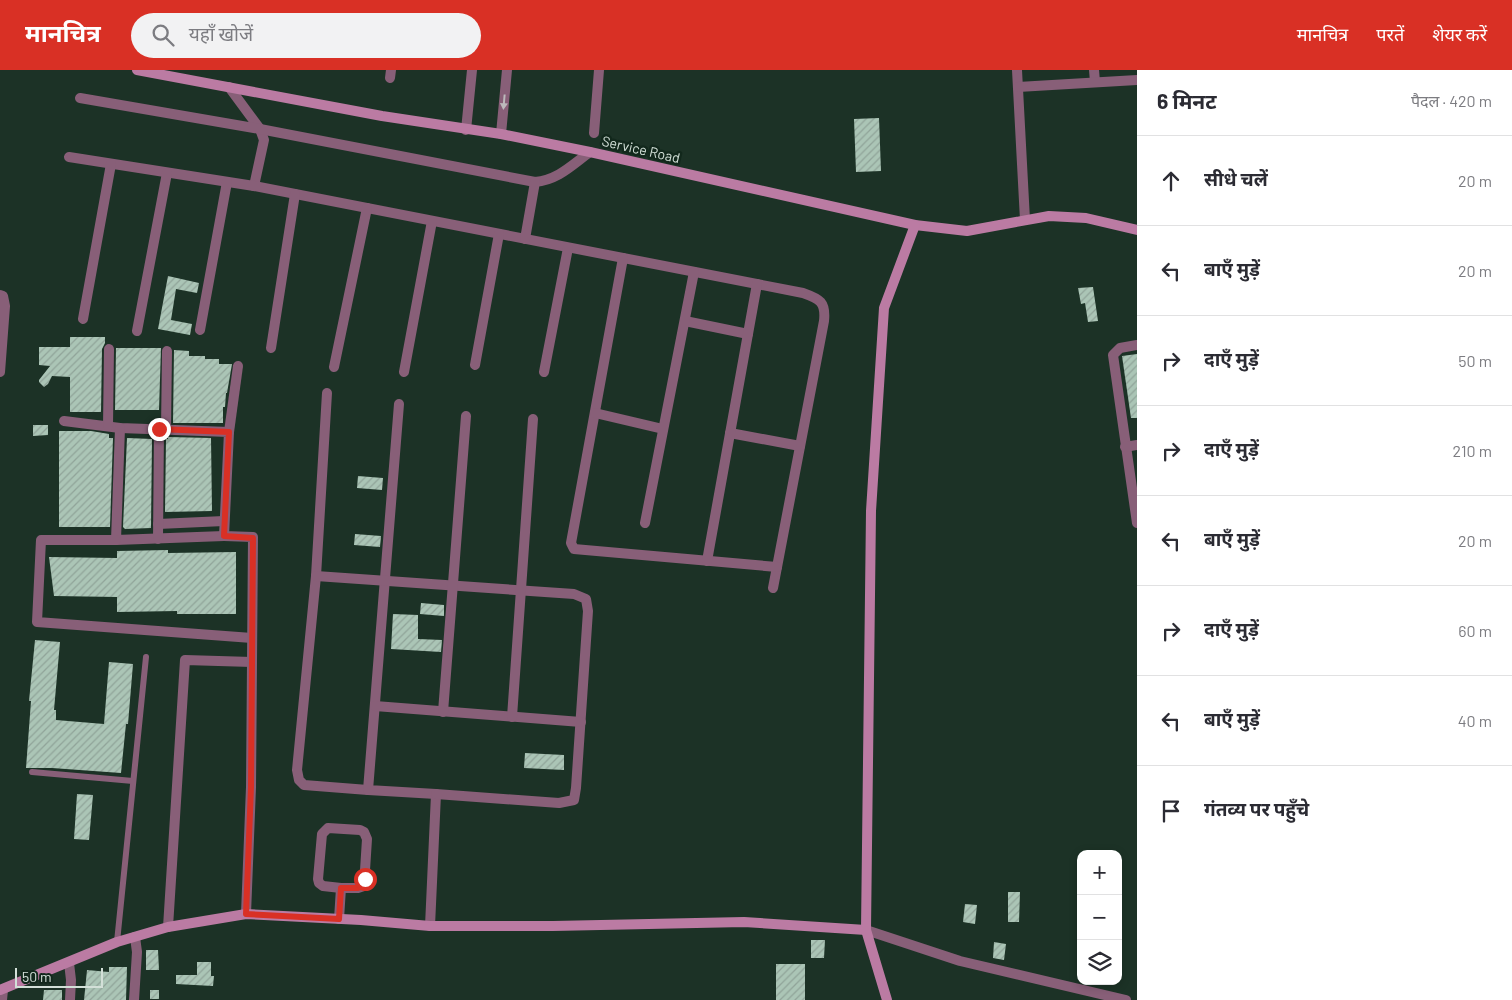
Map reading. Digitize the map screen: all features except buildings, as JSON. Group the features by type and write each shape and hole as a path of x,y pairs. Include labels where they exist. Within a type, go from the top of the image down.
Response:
{"street":[{"name":"Service Road","path":"137,70 382,116 502,134 590,152 915,226 967,232 1049,216 1086,218 1137,230"},
{"path":"466,130 472,70"},
{"path":"502,134 507,70"},
{"path":"594,133 599,70"},
{"path":"1017,70 1025,220"},
{"path":"1094,70 1094,82"},
{"path":"1018,86 1137,80"},
{"path":"229,87 260,129 264,140 254,186"},
{"path":"80,98 260,129 535,182 547,181 562,173 590,152"},
{"path":"69,157 254,186 803,293 819,299 825,308 824,321 773,588"},
{"path":"83,319 112,164"},
{"path":"137,331 167,173"},
{"path":"200,330 227,182"},
{"path":"525,239 535,182"},
{"path":"271,348 295,194"},
{"path":"334,367 367,208"},
{"path":"404,372 432,221"},
{"path":"887,1000 866,930 871,512 884,308 915,226"},
{"path":"475,365 499,234"},
{"path":"544,372 568,248"},
{"path":"623,258 571,542 574,549 777,567"},
{"path":"645,522 694,272"},
{"path":"707,561 757,284"},
{"path":"0,295 3,296 5,306 0,372"},
{"path":"684,321 748,334"},
{"path":"1137,346 1120,348 1113,355 1137,523"},
{"path":"108,426 109,349"},
{"path":"158,539 162,429 168,351"},
{"path":"224,536 229,432 238,366"},
{"path":"316,576 574,594 586,599 588,611 574,800 560,803 368,790 304,785 299,780 297,770 316,576 327,393"},
{"path":"368,790 399,404"},
{"path":"595,413 664,429"},
{"path":"443,712 466,416"},
{"path":"512,717 533,419"},
{"path":"64,422 120,428 229,432"},
{"path":"116,540 120,428"},
{"path":"730,433 800,446"},
{"path":"1125,447 1137,445"},
{"path":"158,524 224,521"},
{"path":"246,914 251,787 253,538 224,536 116,540 41,540 37,622 252,638"},
{"path":"168,928 185,660 252,662"},
{"path":"375,706 581,722"},
{"path":"430,926 436,794"},
{"path":"328,828 360,830 364,832 367,839 364,886 341,888 323,886 319,883 318,879 322,834 328,828"},
{"path":"339,919 341,888"},
{"path":"2,993 117,942 168,928 246,914 430,926 553,926 744,922 866,930 960,961 1126,1000"},
{"path":"134,1000 137,952 135,937"},
{"path":"69,963 72,980 70,1000"}],"lane":[{"path":"117,942 146,657"},
{"path":"32,772 134,781"}],"route":[{"path":"159,429 229,432 224,536 253,538 251,787 246,914 339,919 341,888 364,886 365,879"}]}
